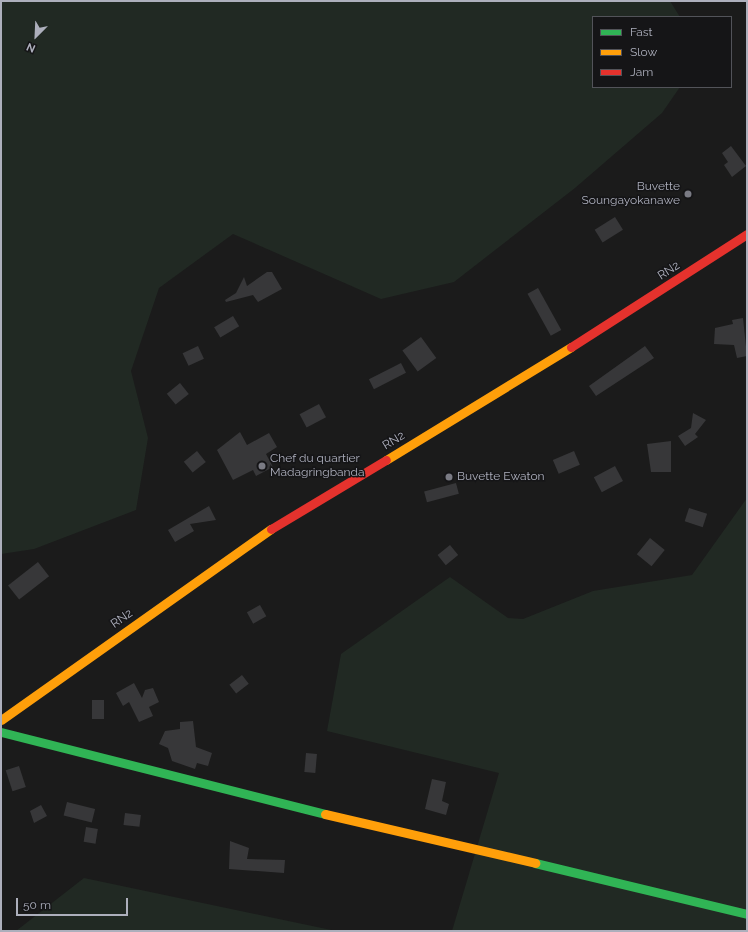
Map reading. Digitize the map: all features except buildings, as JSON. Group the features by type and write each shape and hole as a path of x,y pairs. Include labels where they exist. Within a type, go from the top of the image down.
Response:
{"main road":[{"name":"RN2","path":"1,720 258,537 561,354 747,234"},
{"path":"1,732 335,817 697,900 747,914"}],"shaded area":[{"path":"1,1 670,1 679,16 592,16 592,88 679,88 662,113 575,188 454,282 381,299 233,234 159,288 131,371 148,438 136,510 34,549 1,554"},
{"path":"747,498 747,931 452,931 499,773 327,731 341,654 450,577 508,618 523,619 593,591 692,575"},
{"path":"84,878 336,931 16,931"}],"traffic: fast":[{"path":"1,732 325,814"},
{"path":"535,863 747,914"}],"traffic: slow":[{"path":"386,460 571,347"},
{"path":"1,720 271,529"},
{"path":"325,814 535,863"}],"traffic: jam":[{"path":"571,347 747,234"},
{"path":"271,529 386,460"}],"place":[{"name":"Buvette Soungayokanawe","path":"688,194"},
{"name":"Chef du quartier Madagringbanda","path":"262,466"},
{"name":"Buvette Ewaton","path":"449,477"}]}
